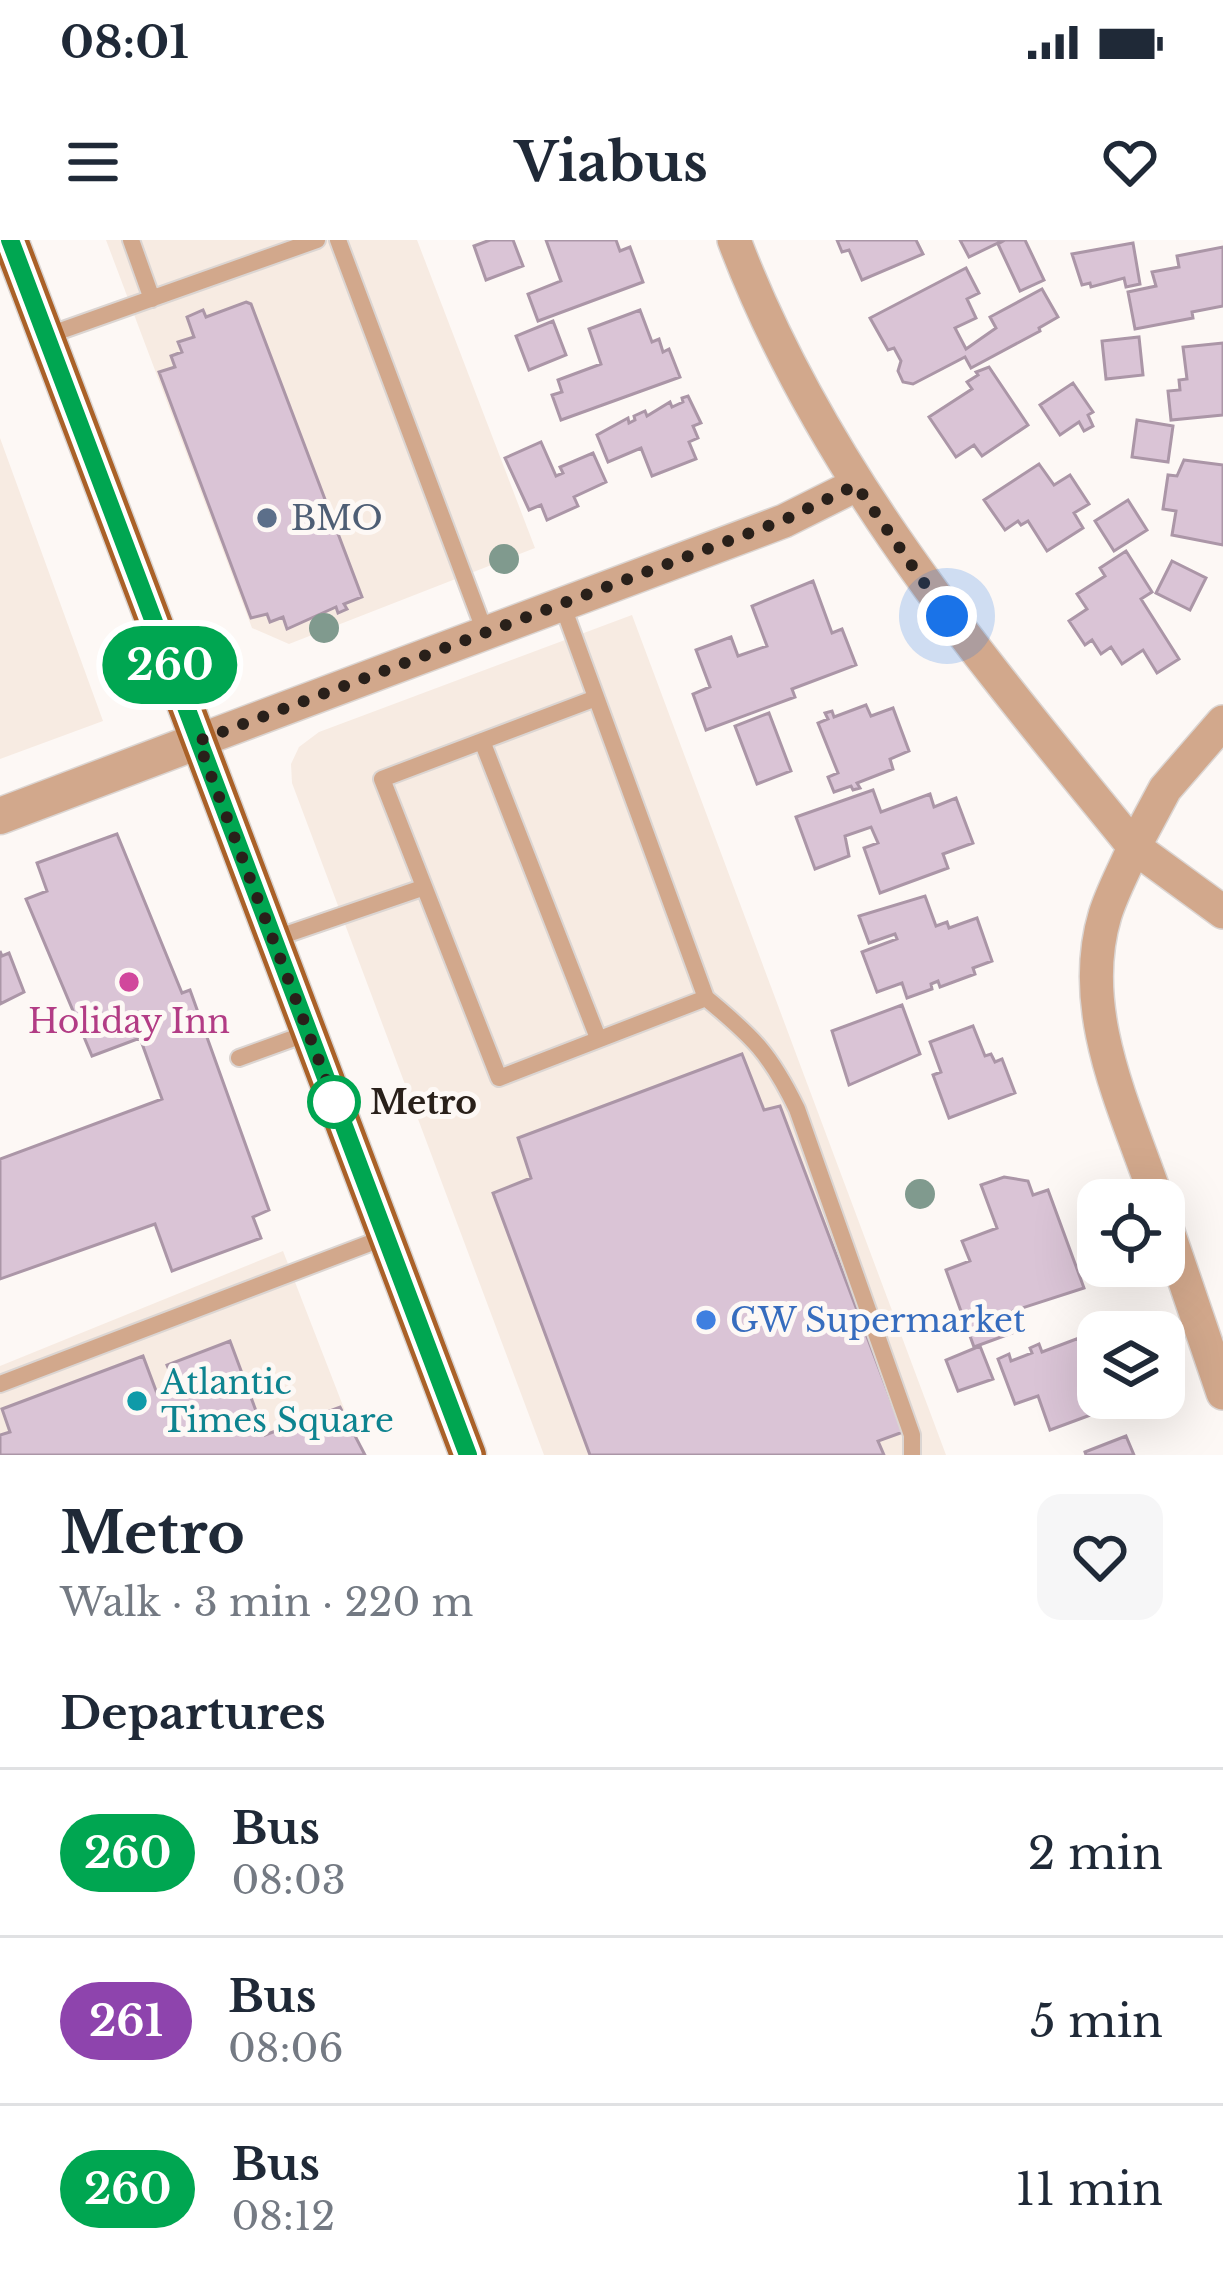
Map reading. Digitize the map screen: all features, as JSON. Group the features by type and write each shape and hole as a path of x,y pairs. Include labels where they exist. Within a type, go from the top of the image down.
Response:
{"main road":[{"path":"10,240 468,1455"}],"street":[{"path":"734,240 764,320 856,485 947,616 1134,847 1223,912"},
{"path":"0,816 784,520 856,485"},
{"path":"1150,1179 1097,1020 1096,968 1105,915 1134,847 1165,789 1223,722"},
{"path":"1185,1282 1223,1393"}],"lane":[{"path":"131,240 152,298"},
{"path":"46,337 317,240"},
{"path":"338,240 484,632"},
{"path":"576,599 596,698 706,998 745,1030 776,1065 796,1109 912,1436 912,1455"},
{"path":"596,698 382,779 500,1078 706,998"},
{"path":"482,741 598,1038"},
{"path":"273,939 422,888"},
{"path":"239,1058 308,1033"},
{"path":"0,1384 386,1237"}],"shaded area":[{"path":"106,240 417,240 535,548 289,644 252,628"},
{"path":"0,438 103,721 0,759"},
{"path":"632,615 946,1455 544,1455 292,783 291,764 299,747 319,732"},
{"name":"Atlantic Times Square","path":"283,1251 362,1455 0,1455 0,1366"}],"building":[{"path":"513,240 523,266 486,280 474,246"},
{"path":"546,240 616,240 620,251 630,247 643,282 538,321 528,294 561,281"},
{"path":"837,240 916,240 923,254 862,280 849,250 842,252"},
{"path":"960,240 1002,240 1002,241 969,257"},
{"path":"1025,240 1044,280 1020,291 998,244"},
{"path":"1133,243 1140,284 1126,287 1124,278 1082,285 1072,254"},
{"path":"1223,247 1223,306 1192,312 1193,318 1135,329 1128,292 1156,286 1152,272 1179,267 1177,256"},
{"path":"966,268 979,293 967,299 976,318 955,328 966,349 996,328 990,317 1042,289 1058,317 971,368 965,357 913,384 903,382 898,371 901,361 894,348 888,350 870,318"},
{"path":"251,304 362,597 344,604 347,609 338,613 336,607 287,629 283,617 270,622 267,614 251,618 159,372 175,367 171,356 182,352 178,342 194,337 187,317 203,310 206,317"},
{"path":"640,310 652,342 659,339 663,352 669,349 680,377 561,420 552,395 562,392 558,380 601,364 589,329"},
{"path":"553,321 566,355 529,370 516,336"},
{"path":"1139,337 1143,375 1106,379 1102,341"},
{"path":"1223,343 1223,415 1171,420 1168,391 1180,390 1179,380 1187,379 1183,347"},
{"path":"989,367 1028,425 982,456 974,445 956,457 929,417 972,389 967,382"},
{"path":"1073,383 1093,412 1088,415 1093,426 1084,431 1079,422 1060,435 1040,405"},
{"path":"688,396 701,423 693,426 698,438 689,442 696,459 652,476 641,448 608,462 597,435 645,411 647,416 670,402 672,407"},
{"path":"1137,420 1173,426 1168,462 1132,457"},
{"path":"541,442 556,476 563,473 560,467 593,453 606,482 574,497 578,506 547,520 541,505 529,510 505,458"},
{"path":"1184,460 1223,465 1223,545 1172,535 1176,511 1163,509 1168,475 1177,476"},
{"path":"1039,464 1054,485 1070,475 1089,504 1074,513 1083,528 1047,551 1028,521 1021,525 1018,521 1005,530 984,500"},
{"path":"1128,500 1147,530 1114,551 1095,521"},
{"path":"1126,551 1152,592 1141,599 1179,659 1157,673 1143,650 1122,664 1111,647 1101,654 1092,640 1085,645 1069,621 1087,609 1077,594 1105,576 1100,568"},
{"path":"1172,561 1206,578 1190,610 1156,593"},
{"path":"813,581 832,633 842,629 856,665 792,689 795,697 706,730 693,694 710,687 696,650 731,637 738,656 767,646 752,606"},
{"path":"866,705 871,716 893,708 909,751 890,759 893,769 857,783 860,788 834,792 828,777 838,773 818,723 828,719 825,713 832,711 834,717"},
{"path":"769,713 791,771 757,784 735,726"},
{"path":"873,790 881,812 930,794 934,807 956,798 973,843 943,854 948,868 880,893 864,848 878,843 871,827 845,836 849,856 815,869 796,817"},
{"path":"117,834 182,993 190,990 269,1210 253,1217 261,1238 172,1271 155,1224 0,1279 0,1159 162,1099 140,1038 92,1056 26,899 47,891 37,863"},
{"path":"925,896 936,926 947,922 949,928 977,918 992,961 973,968 975,974 940,987 938,981 931,984 932,989 907,998 902,983 877,992 862,952 897,939 895,934 869,943 859,916"},
{"path":"0,951 2,956 9,953 24,992 0,1004"},
{"path":"902,1005 920,1054 849,1085 832,1031"},
{"path":"973,1026 985,1056 991,1054 995,1062 1002,1059 1015,1093 949,1118 933,1075 941,1072 930,1042"},
{"path":"742,1054 764,1110 780,1106 903,1432 878,1441 884,1455 590,1455 493,1193 531,1178 518,1138"},
{"path":"1004,1177 1028,1181 1033,1195 1048,1190 1077,1269 1077,1287 1084,1288 1013,1311 1023,1329 974,1347 946,1270 970,1261 962,1241 997,1228 981,1185"},
{"path":"1077,1339 1080,1419 1050,1430 1038,1396 1015,1404 998,1359 1009,1354 1011,1361 1032,1353 1030,1348 1039,1344 1042,1352"},
{"name":"Atlantic Times Square","path":"230,1341 265,1435 340,1407 365,1455 0,1455 0,1435 10,1432 2,1409 143,1356 158,1396 177,1389 167,1365"},
{"path":"980,1346 993,1379 958,1391 946,1360"},
{"path":"1126,1436 1134,1455 1086,1455 1085,1452"}],"bus line":[{"name":"260","path":"10,240 468,1455"}],"place":[{"name":"BMO","path":"267,518"},
{"name":"Holiday Inn","path":"129,982"},
{"name":"Metro","path":"334,1102"},
{"name":"GW Supermarket","path":"706,1320"},
{"name":"Atlantic Times Square","path":"137,1401"}],"route":[{"path":"334,1102 338,1111 198,741 784,520 856,485 947,616"}]}
